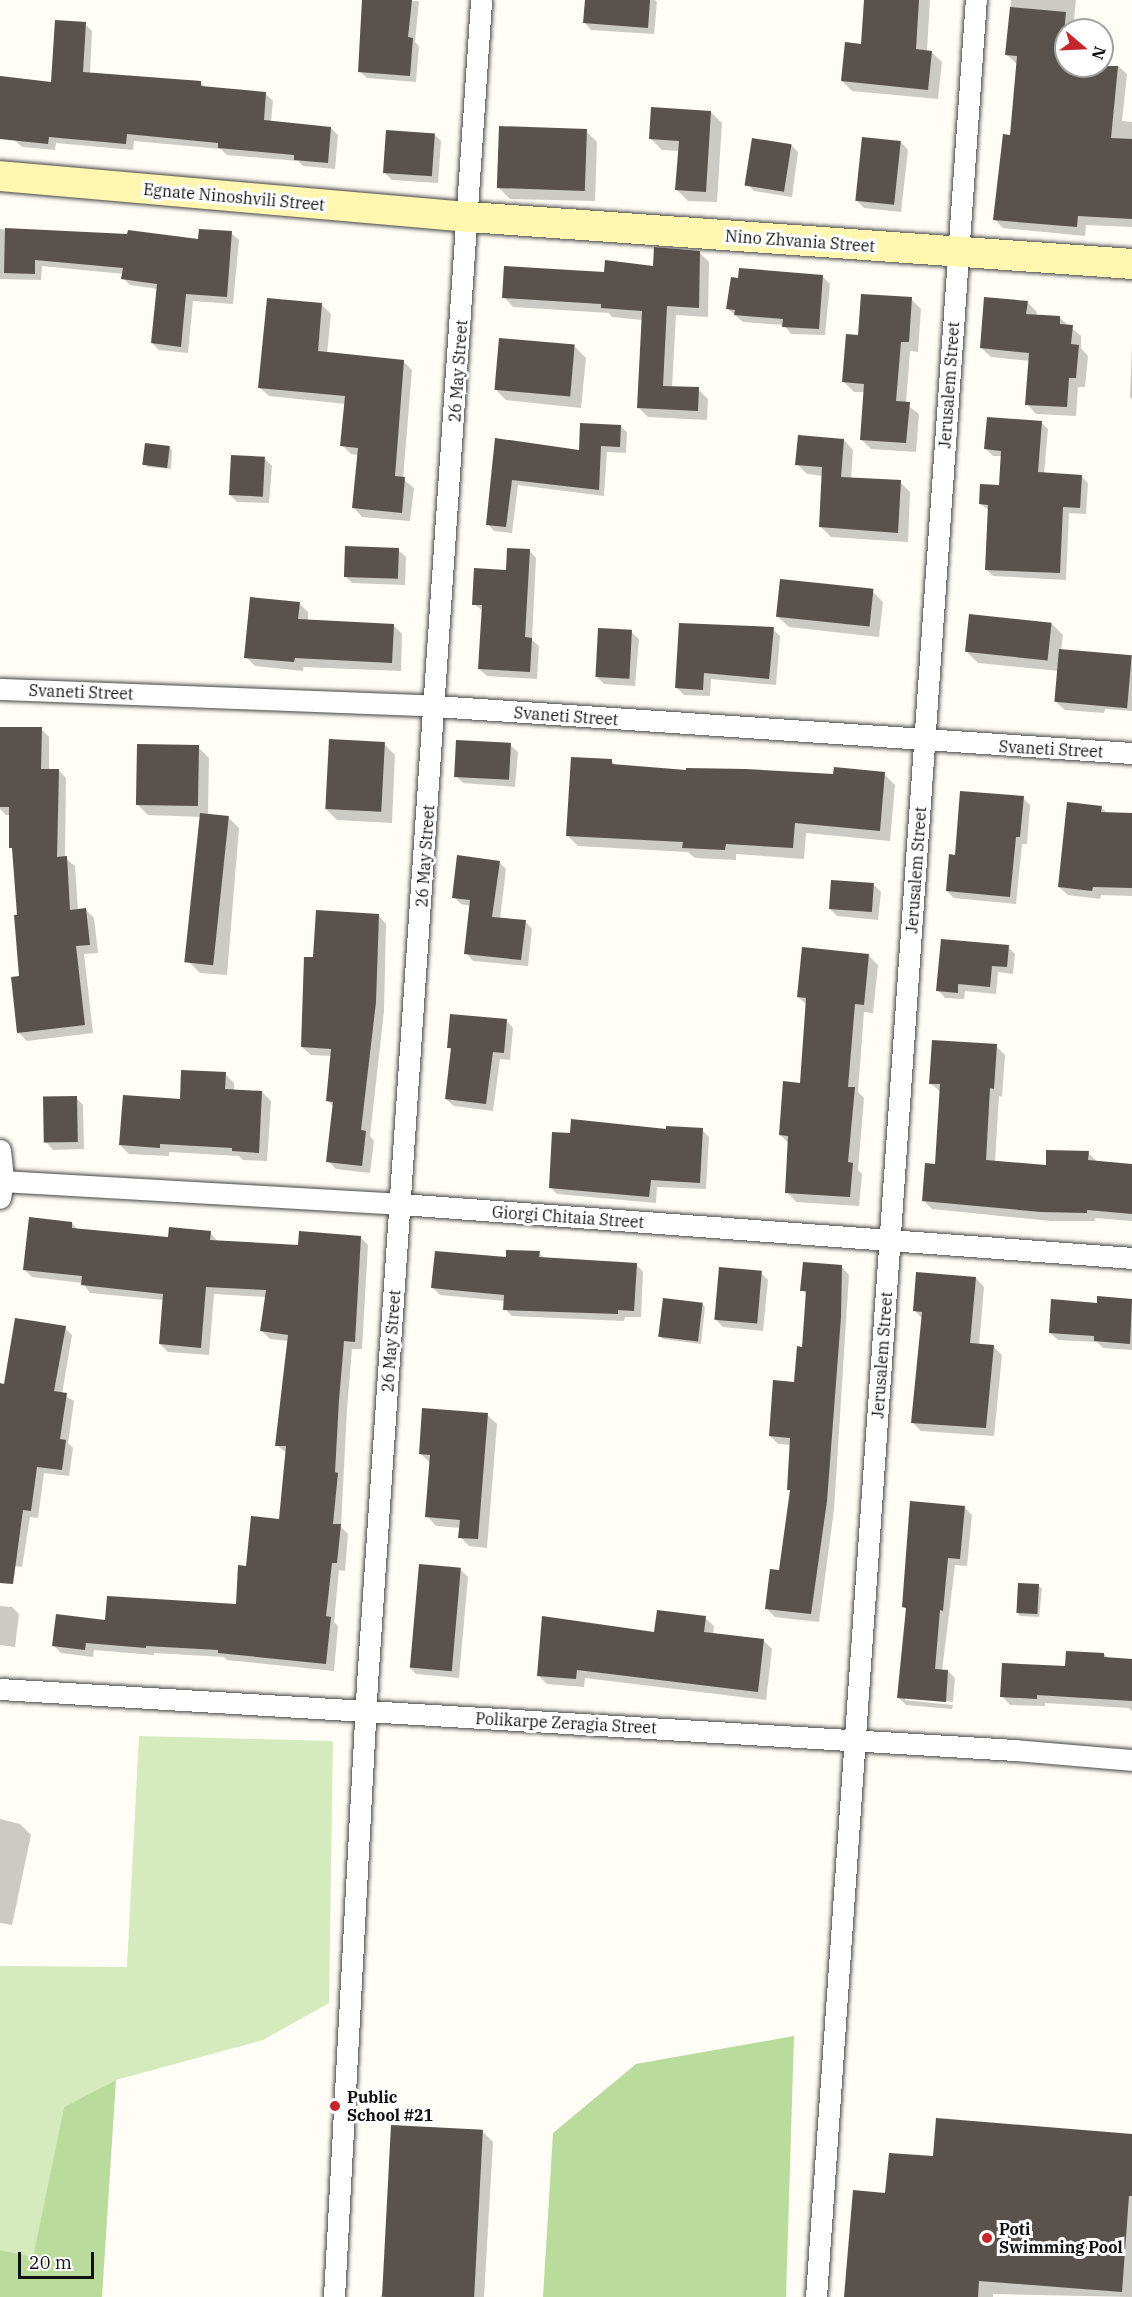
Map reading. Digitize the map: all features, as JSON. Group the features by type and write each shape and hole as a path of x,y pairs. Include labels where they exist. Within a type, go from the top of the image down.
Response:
{"street":[{"name":"26 May Street","path":"334,2297 365,1711 469,217 482,0"},
{"name":"Jerusalem Street","path":"816,2297 976,0"},
{"name":"Egnate Ninoshvili Street","path":"0,176 469,217"},
{"name":"Nino Zhvania Street","path":"469,217 1132,264"},
{"name":"Svaneti Street","path":"0,689 435,706 925,741 1132,753"},
{"path":"0,1150 1,1189"},
{"name":"Giorgi Chitaia Street","path":"1,1189 401,1204 1132,1258"},
{"name":"Polikarpe Zeragia Street","path":"0,1689 1132,1760"}],"green space":[{"path":"139,1736 333,1741 329,2003 263,2040 116,2080 64,2107 33,2258 0,2250 0,1966 127,1967"},
{"path":"794,2036 786,2297 543,2297 553,2133 636,2064"},
{"path":"116,2080 102,2297 0,2297 0,2250 33,2257 64,2107"}],"building":[{"path":"362,0 412,0 408,37 413,38 410,76 358,72"},
{"path":"585,0 650,0 648,28 583,23"},
{"path":"864,0 919,0 916,49 932,51 928,90 841,81 845,42 861,44"},
{"path":"1010,7 1066,12 1065,18 1054,18 1054,78 1114,78 1114,66 1118,66 1111,138 1132,139 1132,219 1078,216 1077,227 993,220 1003,134 1010,135 1017,56 1005,55"},
{"path":"55,20 86,22 83,72 201,81 201,86 266,92 264,120 331,127 328,163 294,160 294,155 218,148 218,143 127,134 126,144 49,137 48,144 0,139 0,76 51,82"},
{"path":"651,107 711,111 706,192 675,190 679,141 649,139"},
{"path":"499,126 587,129 585,191 497,188"},
{"path":"386,130 435,133 432,176 383,173"},
{"path":"862,137 901,141 894,205 855,201"},
{"path":"752,138 792,144 784,192 744,185"},
{"path":"5,228 127,234 128,230 198,239 199,229 232,231 227,297 186,294 181,347 151,343 157,284 121,279 123,268 35,260 35,274 4,273"},
{"path":"654,247 700,251 699,308 667,306 663,386 699,387 698,411 637,408 642,311 601,308 601,304 502,298 504,266 604,272 605,260 653,266"},
{"path":"739,268 823,275 819,329 782,327 783,319 734,315 735,310 726,309 731,277 738,278"},
{"path":"861,294 912,297 909,342 901,342 896,401 910,402 906,443 860,440 864,384 842,382 846,334 858,335"},
{"path":"984,297 1028,301 1026,314 1060,316 1060,324 1073,325 1071,344 1079,345 1076,378 1069,378 1067,407 1025,405 1029,353 980,348"},
{"path":"267,298 322,303 318,351 404,360 395,476 405,477 402,513 352,508 358,448 340,446 345,396 258,388"},
{"path":"499,338 575,345 570,396 494,390"},
{"path":"987,417 1042,421 1038,472 1082,475 1080,508 1063,507 1060,573 985,570 988,505 979,504 980,484 999,485 1001,451 984,449"},
{"path":"580,423 621,425 620,447 601,446 599,490 512,480 506,527 486,525 495,438 579,450"},
{"path":"798,435 844,439 841,477 901,480 898,533 819,527 822,467 795,465"},
{"path":"145,443 170,446 167,468 142,465"},
{"path":"231,455 265,457 263,497 229,495"},
{"path":"345,546 399,548 398,579 344,577"},
{"path":"507,548 530,549 525,637 532,638 530,672 478,669 482,605 472,605 474,568 506,570"},
{"path":"780,579 873,589 870,627 776,617"},
{"path":"250,597 300,602 298,619 394,624 392,663 295,658 294,662 244,658"},
{"path":"969,614 1052,623 1048,660 965,652"},
{"path":"679,623 774,627 769,679 704,673 703,690 675,688"},
{"path":"598,628 632,630 629,679 595,677"},
{"path":"1059,649 1132,655 1127,708 1054,702"},
{"path":"0,727 42,727 41,769 59,769 57,857 67,856 70,910 86,908 90,945 76,946 85,1025 17,1033 11,977 19,976 14,915 17,915 12,848 9,848 9,807 0,807"},
{"path":"329,739 385,742 381,812 325,809"},
{"path":"456,740 511,743 509,780 454,777"},
{"path":"137,744 199,745 198,806 136,805"},
{"path":"571,757 612,759 612,764 686,770 686,768 746,769 833,774 834,767 885,772 880,831 795,823 793,848 726,844 725,850 682,848 683,842 566,836"},
{"path":"960,791 1024,796 1020,837 1016,837 1010,897 946,891 949,854 955,855"},
{"path":"1067,802 1102,806 1101,812 1132,813 1132,888 1093,887 1092,891 1058,887"},
{"path":"200,813 229,816 213,965 184,962"},
{"path":"457,855 500,861 492,917 526,920 521,960 464,954 470,900 452,898"},
{"path":"831,880 874,883 872,912 829,909"},
{"path":"316,910 379,914 376,1002 361,1130 366,1131 362,1166 326,1162 333,1102 326,1101 331,1049 301,1047 304,957 313,957"},
{"path":"941,939 1009,945 1007,967 992,966 990,987 958,984 958,993 936,991"},
{"path":"802,947 869,954 864,1005 855,1004 848,1087 855,1087 848,1162 853,1163 850,1197 785,1193 788,1136 779,1135 783,1081 800,1083 806,998 797,997"},
{"path":"450,1014 507,1019 504,1053 493,1052 486,1104 445,1099 451,1048 447,1048"},
{"path":"932,1040 997,1044 994,1089 990,1088 986,1160 1046,1165 1046,1150 1089,1151 1088,1160 1132,1164 1132,1214 1087,1210 1087,1213 1041,1212 922,1201 925,1163 935,1164 940,1084 929,1084"},
{"path":"181,1070 226,1072 225,1089 262,1091 259,1153 232,1151 232,1148 160,1144 160,1148 119,1145 123,1095 180,1099"},
{"path":"77,1096 78,1142 44,1143 43,1097"},
{"path":"571,1119 666,1129 666,1126 703,1128 700,1183 651,1180 649,1197 549,1188 552,1132 570,1133"},
{"path":"29,1217 72,1222 72,1228 168,1237 169,1227 211,1231 210,1240 298,1245 299,1231 361,1236 355,1342 344,1341 339,1400 335,1472 338,1473 333,1524 341,1524 337,1563 332,1563 326,1616 331,1617 326,1664 218,1653 218,1650 146,1646 146,1648 86,1643 85,1650 52,1646 56,1614 105,1620 107,1596 236,1604 238,1565 246,1566 251,1516 279,1519 286,1446 275,1446 288,1335 260,1331 266,1290 206,1287 201,1348 159,1344 163,1294 81,1285 82,1276 23,1270"},
{"path":"506,1250 540,1251 539,1257 637,1263 634,1311 618,1310 618,1314 503,1310 504,1295 431,1288 435,1251 506,1257"},
{"path":"803,1262 842,1265 841,1317 827,1501 811,1614 765,1609 770,1569 779,1570 790,1490 787,1490 790,1438 769,1436 773,1380 794,1382 797,1346 802,1347 806,1291 800,1291"},
{"path":"719,1267 762,1271 757,1324 714,1320"},
{"path":"916,1272 976,1277 970,1343 994,1345 986,1428 911,1423 922,1312 913,1311"},
{"path":"1097,1296 1132,1299 1130,1344 1094,1341 1094,1336 1049,1333 1051,1299 1097,1303"},
{"path":"663,1298 703,1303 698,1342 658,1337"},
{"path":"15,1318 66,1326 54,1391 67,1393 60,1439 66,1440 62,1470 37,1467 31,1511 23,1510 13,1584 0,1583 0,1383 4,1384"},
{"path":"422,1408 488,1413 478,1539 458,1538 460,1520 425,1517 430,1455 419,1454"},
{"path":"910,1501 965,1506 960,1559 948,1558 943,1611 940,1610 935,1669 948,1670 946,1702 897,1698 906,1608 902,1607"},
{"path":"419,1564 461,1568 452,1671 410,1668"},
{"path":"1018,1583 1039,1584 1037,1614 1016,1613"},
{"path":"657,1610 706,1616 704,1632 764,1639 758,1692 577,1670 576,1679 537,1676 542,1616 654,1632"},
{"path":"1066,1651 1104,1653 1104,1657 1132,1659 1132,1701 1037,1695 1037,1699 1000,1697 1002,1663 1065,1666"},
{"name":"Poti Swimming Pool","path":"936,2118 1132,2134 1132,2196 1129,2196 1122,2292 979,2281 978,2297 844,2297 853,2190 885,2193 889,2153 933,2156"},
{"path":"391,2125 483,2130 474,2297 382,2297"}],"place":[{"name":"Public School #21","path":"335,2106"},
{"name":"Poti Swimming Pool","path":"987,2238"}]}
